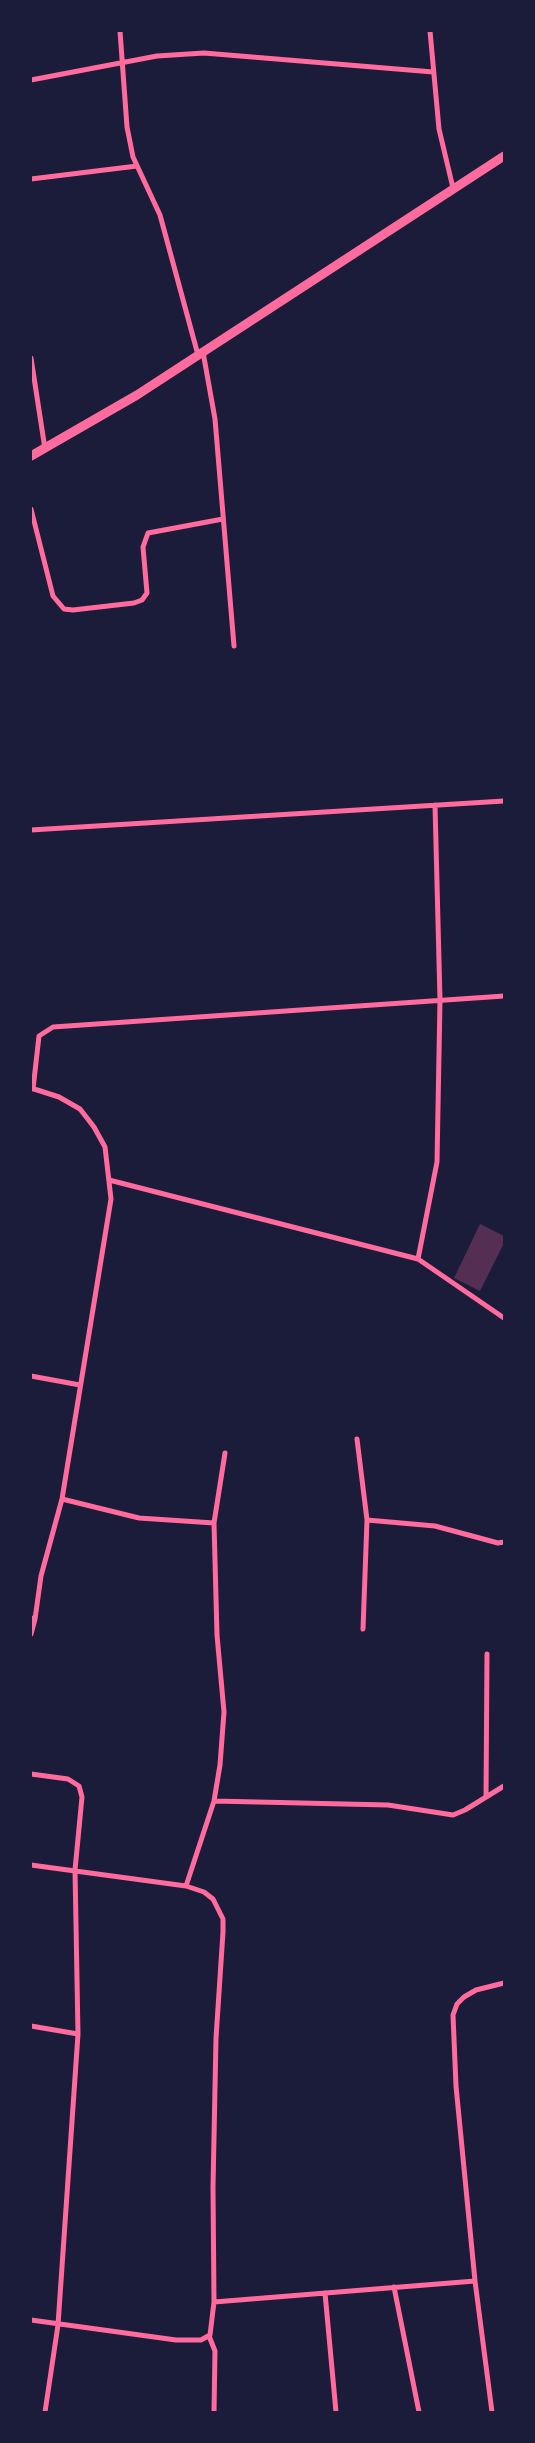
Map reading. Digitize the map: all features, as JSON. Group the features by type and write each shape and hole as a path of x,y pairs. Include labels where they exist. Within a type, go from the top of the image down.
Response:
{"street":[{"path":"120,31 127,127 137,166 160,215 201,354 215,419 234,646"},
{"path":"430,31 438,129 453,188"},
{"path":"31,80 157,56 204,53 433,72"},
{"path":"31,456 137,395 504,156"},
{"path":"31,179 137,166"},
{"path":"31,358 45,449"},
{"path":"31,509 53,596 64,609 73,610 134,603 142,600 147,593 143,547 148,533 223,518"},
{"path":"31,830 504,801"},
{"path":"418,1259 437,1162 440,1000 435,806"},
{"path":"31,1634 41,1576 62,1499 111,1199 105,1147 80,1108 59,1097 32,1088 39,1036 53,1027 504,996"},
{"path":"109,1180 418,1259 504,1318"},
{"path":"31,1376 80,1385"},
{"path":"357,1439 367,1520 363,1629"},
{"path":"186,1886 214,1801 224,1712 216,1635 214,1522 225,1453"},
{"path":"62,1499 139,1518 214,1522"},
{"path":"367,1520 435,1526 501,1543 504,1548"},
{"path":"486,1654 486,1797"},
{"path":"31,1774 68,1779 79,1786 82,1797 75,1870 78,2034 58,2324 45,2412"},
{"path":"214,1801 388,1805 453,1815 465,1810 504,1786"},
{"path":"31,1865 186,1886 204,1892 213,1899 223,1919 216,2038 213,2187 214,2302 209,2336 215,2351 214,2412"},
{"path":"492,2412 475,2281 456,2086 454,2015 457,2004 464,1997 476,1990 504,1983"},
{"path":"31,2026 78,2034"},
{"path":"214,2302 475,2281"},
{"path":"394,2288 419,2412"},
{"path":"325,2293 336,2412"},
{"path":"31,2320 176,2340 201,2340 209,2336"}],"building":[{"path":"480,1224 504,1236 504,1243 480,1291 454,1278"}]}
